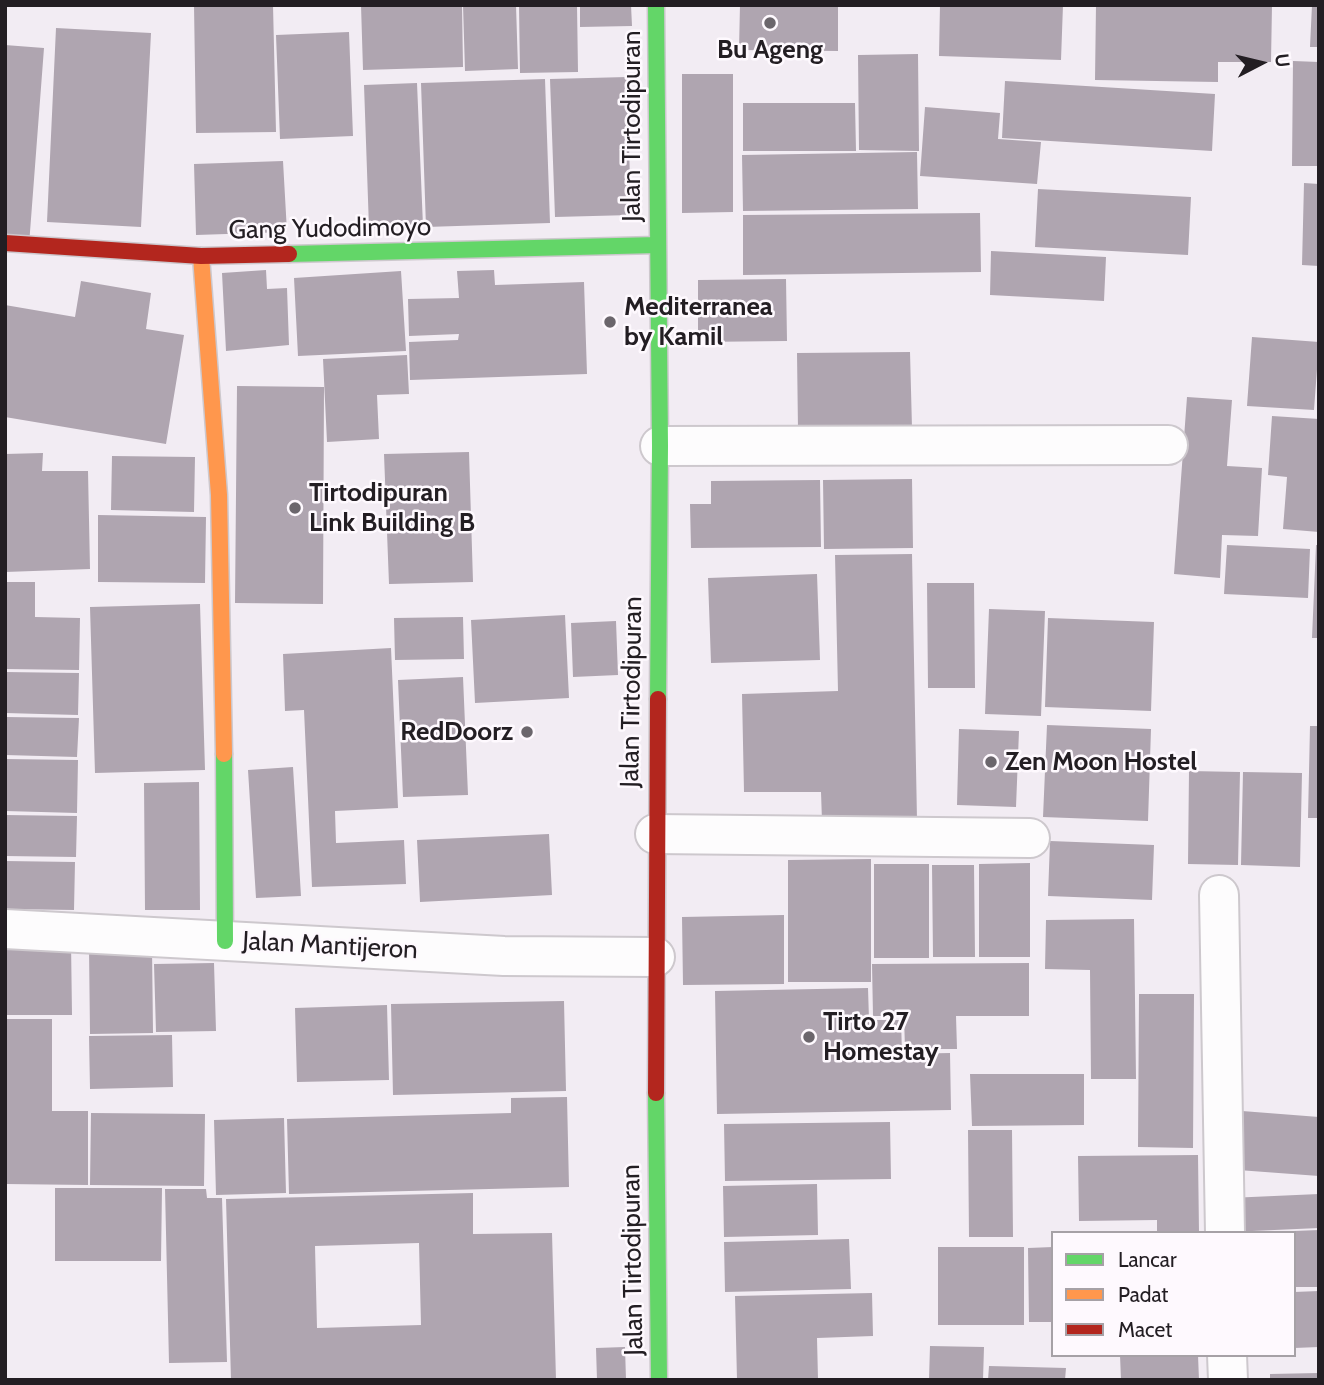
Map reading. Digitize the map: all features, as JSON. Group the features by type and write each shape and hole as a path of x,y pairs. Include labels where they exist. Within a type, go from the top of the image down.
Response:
{"street":[{"name":"Jalan Tirtodipuran","path":"656,5 660,446 654,957 659,1380"},
{"name":"Gang Yudodimoyo","path":"5,243 201,256 657,245"},
{"path":"201,256 219,495 225,941"},
{"path":"660,446 1168,445"},
{"path":"655,834 1030,838"},
{"path":"1219,895 1225,1231"},
{"name":"Jalan Mantijeron","path":"5,929 505,956 654,957"},
{"path":"1227,1357 1228,1380"}],"building":[{"path":"194,5 273,5 276,132 196,133"},
{"path":"361,5 462,5 463,67 363,70"},
{"path":"463,5 516,5 518,69 465,71"},
{"path":"519,5 577,5 578,72 520,73"},
{"path":"580,5 631,5 632,26 580,27"},
{"path":"740,5 838,5 838,51 739,50"},
{"path":"940,5 1063,5 1061,60 939,56"},
{"path":"1096,5 1272,5 1271,62 1218,62 1218,82 1095,80"},
{"path":"1312,5 1319,5 1319,47 1310,47"},
{"path":"56,28 151,33 141,227 47,222"},
{"path":"349,32 353,136 280,139 276,35"},
{"path":"5,45 44,48 29,245 5,243"},
{"path":"918,54 919,151 859,150 858,55"},
{"path":"1293,61 1319,62 1319,166 1292,166"},
{"path":"682,74 733,74 733,212 682,213"},
{"path":"627,77 631,215 555,217 550,79"},
{"path":"545,79 550,223 426,227 421,83"},
{"path":"1005,81 1215,94 1212,151 1002,138"},
{"path":"417,83 423,226 369,228 364,85"},
{"path":"743,103 855,103 856,151 743,151"},
{"path":"925,107 1000,113 998,139 1041,142 1037,184 920,176"},
{"path":"917,152 918,209 743,211 742,155"},
{"path":"283,161 287,232 196,235 194,164"},
{"path":"1304,183 1319,184 1319,266 1302,265"},
{"path":"1038,189 1191,197 1188,255 1035,247"},
{"path":"980,213 981,272 743,275 743,215"},
{"path":"991,251 1106,257 1104,301 990,295"},
{"path":"266,270 267,289 287,288 289,345 226,351 222,273"},
{"path":"494,270 495,285 584,282 587,374 410,380 409,342 458,340 459,334 409,336 408,299 459,298 457,271"},
{"path":"401,271 406,351 298,356 294,278"},
{"path":"786,279 787,341 698,342 698,280"},
{"path":"81,281 151,293 146,329 184,335 166,444 5,417 5,305 75,317"},
{"path":"1252,337 1319,342 1314,410 1247,406"},
{"path":"910,352 912,428 798,430 797,353"},
{"path":"407,355 409,394 377,395 379,439 327,442 323,359"},
{"path":"237,386 324,387 323,604 235,603"},
{"path":"1187,397 1232,400 1227,466 1262,468 1258,536 1222,535 1220,578 1174,574"},
{"path":"1272,416 1319,419 1319,532 1283,529 1287,477 1268,475"},
{"path":"469,452 473,582 389,584 384,454"},
{"path":"43,453 42,471 88,471 90,569 5,572 5,454"},
{"path":"112,456 195,457 194,512 111,510"},
{"path":"912,479 913,548 824,549 823,480"},
{"path":"820,480 821,547 691,548 690,504 711,504 711,481"},
{"path":"98,515 206,517 205,583 98,582"},
{"path":"1227,545 1310,549 1308,598 1224,594"},
{"path":"1316,545 1319,545 1319,638 1312,638"},
{"path":"912,554 917,820 822,821 821,792 744,792 742,694 838,691 835,555"},
{"path":"817,574 820,660 711,663 708,578"},
{"path":"5,582 35,582 35,617 80,618 79,670 5,669"},
{"path":"927,583 974,583 975,688 928,688"},
{"path":"200,604 205,770 95,773 90,607"},
{"path":"989,609 1045,611 1041,716 985,714"},
{"path":"565,615 569,698 475,703 471,620"},
{"path":"463,617 464,659 395,660 394,618"},
{"path":"1048,618 1154,622 1151,711 1045,707"},
{"path":"616,621 618,675 573,677 571,623"},
{"path":"391,648 398,808 335,811 336,843 404,840 406,884 312,887 304,710 285,711 283,654"},
{"path":"5,672 79,673 78,715 5,713"},
{"path":"463,677 468,795 403,797 398,680"},
{"path":"5,717 79,718 77,757 5,755"},
{"path":"1047,725 1151,729 1148,821 1043,817"},
{"path":"1310,726 1319,726 1319,818 1308,818"},
{"path":"959,729 1019,731 1016,807 957,805"},
{"path":"5,759 78,760 77,813 5,811"},
{"path":"293,767 301,896 256,898 248,770"},
{"path":"1189,771 1240,772 1238,865 1188,864"},
{"path":"1243,772 1302,773 1300,867 1241,865"},
{"path":"199,782 200,910 145,910 144,783"},
{"path":"5,815 77,816 76,857 5,856"},
{"path":"549,834 552,895 420,902 417,840"},
{"path":"1050,841 1154,845 1152,900 1048,896"},
{"path":"871,859 871,982 788,982 788,860"},
{"path":"5,861 75,862 74,910 5,909"},
{"path":"1030,863 1030,957 979,957 979,864"},
{"path":"874,864 929,864 929,958 874,958"},
{"path":"932,865 974,865 975,957 933,957"},
{"path":"784,915 784,984 683,985 682,917"},
{"path":"1134,919 1136,1079 1091,1079 1090,970 1045,969 1046,920"},
{"path":"5,942 71,942 72,1015 5,1015"},
{"path":"152,947 153,1033 90,1034 89,948"},
{"path":"214,963 216,1031 156,1032 154,964"},
{"path":"1029,963 1029,1016 956,1016 957,1049 905,1049 904,1016 873,1016 872,964"},
{"name":"Tirto 27 Homestay","path":"868,988 869,1020 901,1020 902,1054 950,1053 951,1110 717,1114 715,991"},
{"path":"1139,994 1194,994 1193,1148 1138,1147"},
{"path":"564,1001 566,1091 393,1095 391,1004"},
{"path":"387,1005 389,1080 297,1082 295,1008"},
{"path":"5,1019 52,1019 52,1111 88,1111 88,1185 5,1184"},
{"path":"172,1035 173,1087 90,1089 89,1036"},
{"path":"970,1074 1084,1074 1084,1125 972,1126"},
{"path":"567,1097 569,1187 289,1194 287,1119 511,1113 511,1098"},
{"path":"1242,1111 1319,1117 1319,1176 1238,1170"},
{"path":"91,1113 205,1114 204,1186 90,1185"},
{"path":"284,1118 286,1193 216,1195 214,1120"},
{"path":"890,1122 891,1179 725,1181 724,1124"},
{"path":"968,1130 1012,1130 1013,1237 969,1237"},
{"path":"1198,1155 1199,1231 1157,1231 1157,1220 1079,1221 1078,1156"},
{"path":"817,1184 818,1235 724,1237 723,1186"},
{"path":"55,1188 162,1188 161,1261 55,1261"},
{"path":"165,1189 206,1189 207,1198 222,1198 227,1362 169,1363"},
{"path":"473,1193 473,1234 552,1233 556,1380 231,1380 226,1199","holes":["419,1243 421,1325 317,1328 315,1246"]},
{"path":"1319,1194 1319,1228 1230,1231 1229,1198"},
{"path":"1319,1230 1319,1287 1296,1287 1294,1231"},
{"path":"849,1239 851,1289 725,1292 724,1242"},
{"path":"938,1247 1024,1247 1024,1325 938,1325"},
{"path":"1051,1247 1051,1322 1029,1322 1028,1248"},
{"path":"1319,1291 1319,1347 1296,1348 1296,1292"},
{"path":"872,1293 873,1336 817,1338 818,1379 737,1380 735,1296"},
{"path":"930,1346 984,1347 983,1380 929,1380"},
{"path":"625,1347 626,1380 597,1380 596,1348"},
{"path":"1120,1357 1198,1357 1199,1380 1121,1380"},
{"path":"989,1366 1066,1368 1065,1380 988,1380"},
{"path":"1319,1373 1319,1380 1270,1380 1270,1374"}],"traffic: fast":[{"path":"656,5 660,446 658,699"},
{"path":"289,254 657,245"},
{"path":"224,754 225,941"},
{"path":"656,1093 659,1380"}],"traffic: slow":[{"path":"201,256 219,495 224,754"}],"traffic: jam":[{"path":"5,243 201,256 289,254"},
{"path":"656,1093 658,699"}],"place":[{"name":"Bu Ageng","path":"770,23"},
{"name":"Mediterranea by Kamil","path":"610,322"},
{"name":"Tirtodipuran Link Building B","path":"295,508"},
{"name":"RedDoorz","path":"527,732"},
{"name":"Zen Moon Hostel","path":"991,762"},
{"name":"Tirto 27 Homestay","path":"809,1037"}]}
